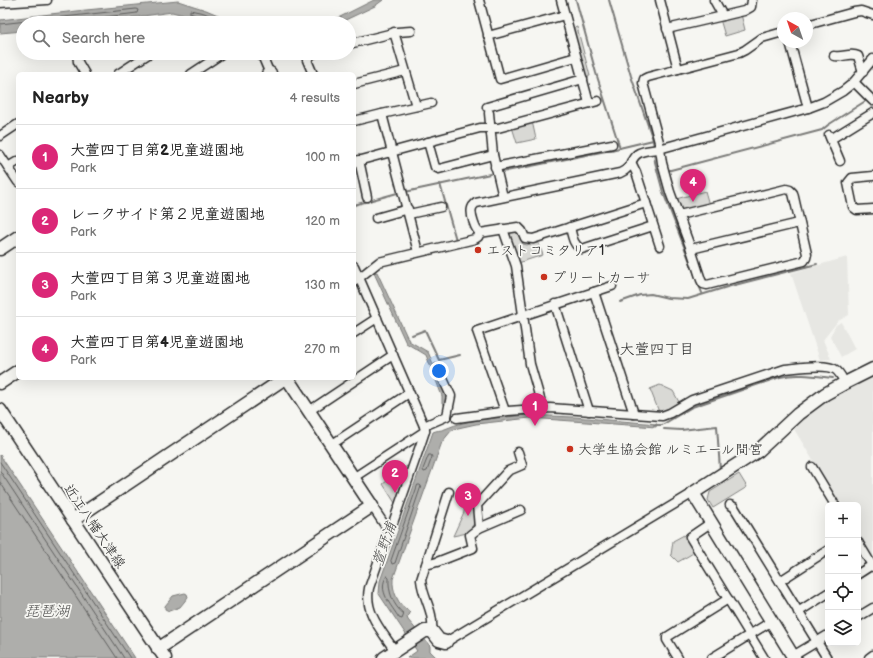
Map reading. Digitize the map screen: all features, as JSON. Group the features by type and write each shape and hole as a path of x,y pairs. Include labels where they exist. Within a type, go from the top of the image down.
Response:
{"street":[{"path":"0,3 47,0"},
{"path":"479,0 500,79 576,57"},
{"path":"561,0 589,103"},
{"path":"660,0 678,69"},
{"path":"714,0 722,16"},
{"path":"667,30 744,11 751,7 752,0"},
{"path":"813,23 854,12 861,11 873,14"},
{"path":"488,36 565,15"},
{"path":"356,42 394,32 411,31"},
{"path":"394,32 416,106"},
{"path":"679,215 786,189 790,190 793,193 807,254 806,258 804,261 707,285 703,284 670,192 643,83 644,79 648,77 738,53 762,38 777,34"},
{"path":"792,48 808,108"},
{"path":"834,56 840,57 852,54 858,56 863,72"},
{"path":"480,233 476,230 471,211 473,205 476,203 620,173 629,168 631,162 638,153 808,108 843,91 854,82 873,59"},
{"path":"78,60 84,72"},
{"path":"121,72 139,60"},
{"path":"194,72 212,60"},
{"path":"264,60 268,72"},
{"path":"308,60 313,72"},
{"path":"356,83 405,71"},
{"path":"503,197 495,167 488,110 583,79"},
{"path":"854,82 873,101"},
{"path":"367,196 357,161 480,128 498,128 598,101"},
{"path":"356,120 431,103"},
{"path":"840,161 830,137 873,113"},
{"path":"382,114 409,212 418,252"},
{"path":"0,136 16,125"},
{"path":"428,142 435,167 439,169 493,155"},
{"path":"495,167 612,144"},
{"path":"0,155 16,179"},
{"path":"8,167 16,162"},
{"path":"631,162 636,172 660,246"},
{"path":"873,176 852,178 848,183 853,207 857,210 873,209"},
{"path":"387,530 393,523 420,446 424,429 377,318 357,280 379,262 475,239 480,233 518,227 525,238 533,239 646,202"},
{"path":"376,218 441,207"},
{"path":"691,249 799,224"},
{"path":"570,227 575,243 582,249 653,226"},
{"path":"504,229 516,266 530,364 543,409"},
{"path":"0,249 16,239"},
{"path":"505,411 477,331 612,286"},
{"path":"594,292 634,414"},
{"path":"555,304 589,411"},
{"path":"356,332 377,318"},
{"path":"356,380 393,355"},
{"path":"457,418 505,411 543,409 662,416 692,400 785,369 827,366 835,368 840,373 845,383"},
{"path":"353,478 424,429 447,416 451,396 438,368"},
{"path":"426,632 439,640 446,642 694,493 758,451 798,414 825,394 873,369"},
{"path":"0,383 16,372"},
{"path":"73,520 283,380"},
{"path":"287,380 387,530 388,534 368,597 370,612 395,651"},
{"path":"309,411 356,380"},
{"path":"331,445 409,393"},
{"name":"近江八幡大津線","path":"0,410 162,653"},
{"path":"479,528 477,505 508,471 522,465 518,452"},
{"path":"812,467 833,502"},
{"path":"384,658 426,632 432,616 421,580 449,492"},
{"path":"694,493 794,657 825,638"},
{"path":"730,505 734,507 827,658"},
{"path":"162,653 372,506"},
{"path":"426,565 473,548 470,535 479,528 521,510"},
{"path":"712,522 690,537 764,658"},
{"path":"861,547 873,566 861,572"},
{"path":"780,581 825,552"},
{"path":"798,612 825,595"},
{"path":"678,658 667,640 667,637 728,599"},
{"path":"861,615 873,608"},
{"path":"712,658 772,621"},
{"path":"869,658 873,655"}],"shaded area":[{"path":"741,14 745,30 725,36 720,19"},
{"path":"577,27 590,76 584,77 571,29"},
{"path":"532,121 536,139 517,143 512,127"},
{"path":"705,191 709,205 685,211 679,208 676,199"},
{"path":"514,231 519,235 523,244 527,245 538,241 543,255 518,263 508,232"},
{"path":"847,257 849,315 838,321 823,340 831,359 820,360 791,273"},
{"path":"841,322 855,349 841,357 830,336 836,325"},
{"path":"873,373 873,560 861,540 861,502 838,502 794,429 802,416 829,399 846,391 847,386"},
{"path":"660,385 673,391 679,402 666,410 659,412 650,389"},
{"path":"407,466 410,468 397,503 395,503 383,484"},
{"path":"739,474 747,487 713,508 708,500 710,492"},
{"path":"465,504 474,507 476,521 467,533 453,536 464,512"},
{"path":"684,535 695,552 678,562 671,555 673,541"}],"water":[{"path":"374,0 383,0 375,6 354,16 342,16"},
{"path":"178,1 220,16 186,16 172,12 143,16 34,16"},
{"path":"16,18 16,32 0,33 0,20"},
{"path":"377,272 409,341 428,352 447,396 445,405 442,403 442,396 426,355 406,343 374,273"},
{"path":"528,415 574,417 657,424 656,427 530,418 476,424 451,431 442,442 393,579 396,597 405,609 409,611 410,614 407,617 408,620 430,646 430,651 437,658 407,658 417,651 379,594 380,581 433,432 443,430 454,425 475,421"},
{"name":"琵琶湖","path":"0,455 135,658 0,658"},
{"path":"185,593 188,597 180,607 169,611 165,609 165,606 173,596"}],"waterway":[{"path":"576,0 596,73 620,148"},
{"path":"609,0 631,76 653,140"},
{"path":"667,171 822,130 867,100"},
{"path":"502,172 653,140 654,148"},
{"path":"654,153 663,192 702,293"},
{"path":"405,192 490,174"},
{"path":"440,184 456,240"},
{"path":"356,204 401,192"},
{"path":"620,302 640,295 651,294 668,298 688,299 727,287 817,264"},
{"path":"412,335 425,330 439,360 460,355"},
{"path":"654,425 662,425 692,407 780,377 799,375 833,378"},
{"path":"664,429 681,430 717,426 720,470"}],"place":[{"name":"大萱四丁目第4児童遊園地","path":"693,202"},
{"name":"エストコミタリア1","path":"478,250"},
{"name":"プリートカーサ","path":"544,277"},
{"name":"大萱四丁目第2児童遊園地","path":"535,426"},
{"name":"大学生協会館 ルミエール間宮","path":"570,449"},
{"name":"レークサイド第２児童遊園地","path":"395,493"},
{"name":"大萱四丁目第３児童遊園地","path":"468,516"}],"district":[{"name":"大萱四丁目","path":"657,349"}],"water label":[{"name":"萱野浦","path":"384,544"}]}
